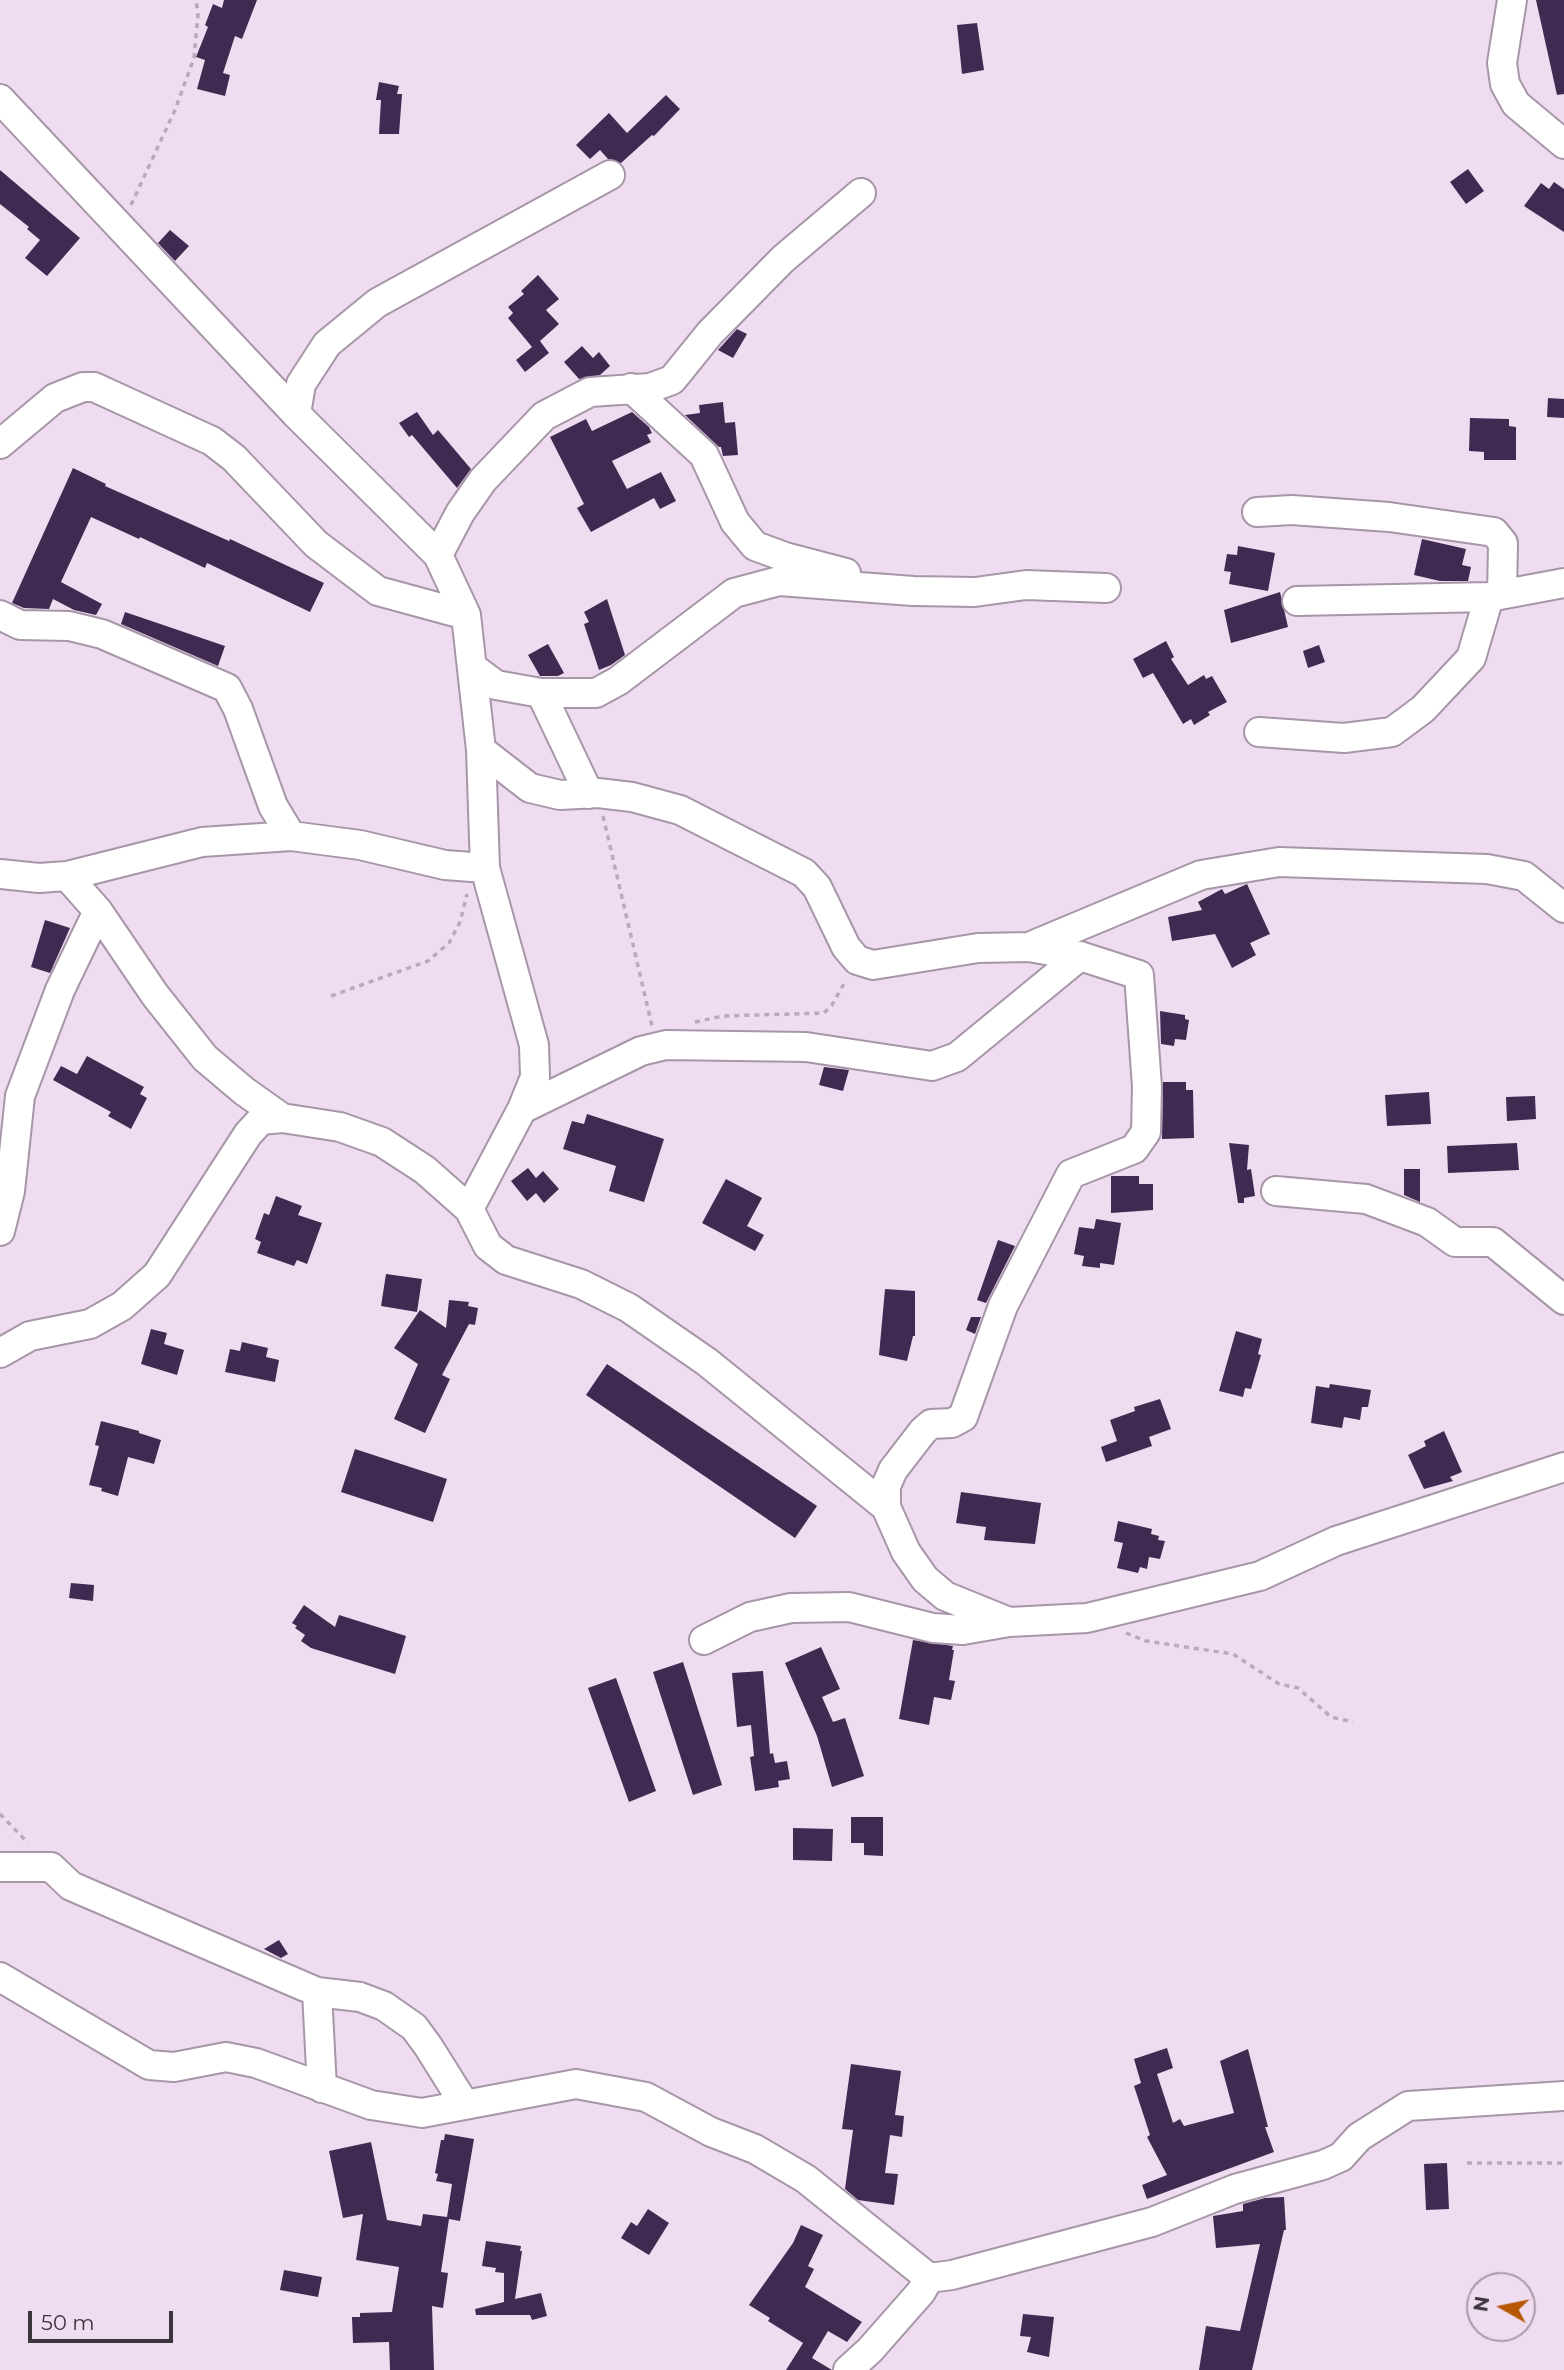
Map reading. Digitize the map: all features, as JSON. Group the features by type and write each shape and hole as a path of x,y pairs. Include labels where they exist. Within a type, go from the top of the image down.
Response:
{"street":[{"path":"1512,0 1502,63 1505,85 1516,104 1564,144"},
{"path":"0,99 296,414 438,555 466,615 481,750 480,867 534,1045 535,1077 522,1110 469,1209"},
{"path":"296,414 301,384 327,344 377,303 610,175"},
{"path":"438,555 460,513 484,480 544,416 590,392 650,388 672,380 710,333 783,259 862,193"},
{"path":"0,444 55,398 83,387 94,387 212,441 234,458 316,544 378,591 466,615"},
{"path":"631,388 704,455 735,522 755,546 785,557 913,591"},
{"path":"1257,512 1292,510 1388,517 1494,531 1503,543 1495,596 1471,658 1423,709 1392,732 1343,738 1259,733"},
{"path":"472,667 496,685 541,693 596,693 618,681 734,593 779,581 913,591 975,592 1026,585 1106,588"},
{"path":"1297,601 1495,596 1564,583"},
{"path":"0,615 19,625 68,626 102,634 227,688 238,709 274,806 291,836"},
{"path":"541,693 594,793"},
{"path":"481,750 530,788 560,795 594,793 632,797 680,810 804,873 817,887 845,947 857,960 873,965 978,948 1029,947 1080,956 1139,975 1147,1087 1146,1132 1134,1149 1071,1174 1003,1306 963,1417 952,1423 931,1424 923,1431 893,1470 886,1486 886,1507 906,1552 925,1579 944,1596 1009,1622"},
{"path":"0,874 39,878 67,876 202,842 291,836 360,845 445,864 480,867"},
{"path":"1029,947 1201,874 1279,862 1487,869 1524,876 1564,908"},
{"path":"67,876 98,911 155,995 205,1058 282,1118"},
{"path":"0,1231 10,1191 20,1096 60,990 98,911"},
{"path":"522,1110 641,1051 662,1046 806,1047 932,1066 957,1057 1080,956"},
{"path":"0,1353 30,1336 90,1324 122,1306 157,1275 248,1134 261,1120 282,1118 340,1127 382,1142 425,1170 469,1209 488,1246 506,1260 581,1284 629,1308 708,1363 886,1507"},
{"path":"1276,1191 1366,1199 1427,1222 1455,1242 1493,1242 1564,1300"},
{"path":"704,1640 750,1618 792,1608 849,1607 933,1628 963,1630 1009,1622 1087,1618 1260,1576 1336,1541 1564,1466"},
{"path":"0,1867 51,1867 71,1886 317,1992 360,1997 384,2006 414,2027 465,2105"},
{"path":"0,1977 149,2065 174,2067 226,2057 256,2063 371,2105 422,2113 576,2084 646,2097 711,2132 755,2149 806,2179 929,2278 952,2275 1152,2222 1235,2189 1323,2165 1341,2157 1359,2137 1408,2106 1564,2096"},
{"path":"317,1992 322,2088"},
{"path":"848,2370 896,2321 921,2292 929,2278"}],"path":[{"path":"121,226 175,110 194,58 198,15 196,0"},
{"path":"594,793 617,869 662,1046 678,1032 699,1020 723,1016 824,1013 832,1005 857,960"},
{"path":"331,996 428,961 449,943 460,922 480,867"},
{"path":"1122,1632 1146,1640 1233,1654 1279,1684 1298,1688 1331,1717 1353,1722"},
{"path":"0,1814 51,1867"},
{"path":"1467,2163 1564,2163"}],"building":[{"path":"224,0 257,0 242,39 235,36 223,73 230,75 225,96 197,89 205,60 196,57 208,27 205,25 213,4 222,8"},
{"path":"1536,0 1564,0 1564,94 1557,95"},
{"path":"977,23 984,70 962,74 957,25"},
{"path":"379,82 399,86 397,94 402,94 399,134 379,134 381,100 376,100"},
{"path":"666,95 680,109 654,136 621,163 608,159 600,150 590,159 576,145 609,113 627,133"},
{"path":"1468,169 1484,191 1466,204 1450,182"},
{"path":"0,170 80,238 47,276 25,258 40,240 27,229 29,227 0,204"},
{"path":"1554,182 1564,189 1564,232 1524,206 1541,183 1549,189"},
{"path":"170,230 189,246 175,261 158,243"},
{"path":"538,275 559,299 546,310 559,324 540,341 549,353 525,372 516,360 532,347 508,318 513,313 508,307 524,294 521,291"},
{"path":"737,329 747,334 733,358 718,350"},
{"path":"582,346 593,358 599,352 610,366 600,375 579,379 564,362"},
{"path":"1548,398 1564,399 1564,418 1547,417"},
{"path":"723,402 725,423 735,422 738,455 723,456 721,447 685,415 700,413 699,405"},
{"path":"417,412 433,435 438,430 471,469 457,488 399,423"},
{"path":"632,412 649,427 652,433 647,435 651,442 612,461 627,489 661,472 676,501 660,509 654,498 591,532 577,508 584,504 550,437 586,419 592,431"},
{"path":"1470,418 1509,419 1509,426 1516,427 1516,460 1484,460 1484,452 1469,451"},
{"path":"73,468 106,484 105,486 229,541 230,539 324,583 310,612 207,563 205,568 91,517 61,582 102,604 96,615 74,610 53,599 49,609 24,608 12,603"},
{"path":"1422,539 1466,549 1462,565 1471,567 1468,581 1440,581 1414,575"},
{"path":"1238,546 1275,553 1268,591 1229,584 1231,572 1224,571 1227,554 1237,555"},
{"path":"1280,592 1288,627 1231,643 1224,610"},
{"path":"607,599 625,655 599,670 584,624 589,622 584,612"},
{"path":"125,612 225,646 218,666 121,624"},
{"path":"1166,641 1174,657 1171,659 1188,685 1204,675 1206,679 1212,676 1227,702 1208,712 1210,715 1194,725 1191,719 1183,724 1153,673 1143,678 1133,659"},
{"path":"548,644 564,673 558,676 540,676 528,655"},
{"path":"1319,645 1325,662 1308,668 1303,651"},
{"path":"1247,884 1270,934 1250,943 1256,955 1232,968 1215,934 1172,941 1168,917 1202,910 1198,902 1222,889 1225,894"},
{"path":"45,920 70,928 50,973 31,967"},
{"path":"1160,1011 1185,1015 1185,1019 1189,1020 1186,1040 1175,1039 1174,1046 1161,1044"},
{"path":"87,1056 144,1087 140,1094 147,1098 131,1129 108,1116 111,1112 53,1080 61,1066 77,1074"},
{"path":"824,1067 849,1070 843,1091 819,1085"},
{"path":"1163,1082 1186,1082 1186,1090 1193,1090 1194,1138 1162,1139"},
{"path":"1429,1092 1431,1124 1387,1126 1385,1095"},
{"path":"1535,1096 1536,1119 1507,1121 1506,1097"},
{"path":"587,1114 664,1139 644,1202 609,1191 616,1166 563,1149 572,1121 584,1124"},
{"path":"1229,1143 1249,1145 1247,1170 1251,1169 1255,1196 1244,1198 1244,1203 1238,1203"},
{"path":"1517,1143 1519,1170 1448,1173 1447,1146"},
{"path":"528,1168 536,1178 543,1171 559,1189 544,1203 536,1193 527,1201 511,1181"},
{"path":"1404,1169 1420,1169 1420,1202 1404,1195"},
{"path":"1111,1176 1139,1176 1139,1184 1153,1184 1153,1210 1111,1213"},
{"path":"726,1179 762,1198 747,1226 764,1235 755,1251 702,1223"},
{"path":"276,1196 302,1206 298,1215 322,1223 307,1264 297,1260 294,1266 257,1253 261,1242 255,1239 264,1213 269,1215"},
{"path":"1096,1219 1121,1223 1114,1265 1100,1263 1100,1268 1082,1266 1084,1256 1074,1254 1079,1227 1094,1229"},
{"path":"998,1240 1015,1246 986,1303 977,1300"},
{"path":"386,1274 422,1279 417,1312 381,1306"},
{"path":"885,1289 915,1291 915,1336 907,1361 879,1355"},
{"path":"449,1300 469,1302 468,1306 478,1308 475,1325 469,1324 442,1375 450,1379 425,1433 394,1419 418,1364 394,1348 420,1310 446,1328"},
{"path":"971,1317 981,1317 975,1334 966,1330"},
{"path":"151,1329 167,1333 164,1344 184,1350 177,1375 141,1364"},
{"path":"1236,1331 1262,1339 1258,1354 1261,1355 1251,1389 1245,1388 1243,1397 1219,1391"},
{"path":"242,1342 268,1348 266,1357 279,1360 275,1382 225,1372 230,1349 240,1351"},
{"path":"607,1364 817,1506 795,1538 586,1395"},
{"path":"1330,1384 1371,1390 1368,1407 1362,1407 1360,1420 1344,1417 1342,1428 1311,1423 1316,1386 1329,1388"},
{"path":"1160,1399 1171,1429 1149,1437 1152,1446 1106,1462 1101,1447 1117,1441 1110,1420 1135,1411 1134,1407"},
{"path":"101,1421 161,1440 154,1464 128,1457 118,1496 89,1485 99,1446 95,1445"},
{"path":"1444,1431 1462,1472 1450,1477 1453,1481 1424,1489 1408,1455 1426,1446 1424,1441"},
{"path":"355,1449 447,1479 433,1522 341,1492"},
{"path":"961,1492 1041,1503 1035,1544 984,1540 986,1527 956,1523"},
{"path":"1118,1521 1152,1529 1151,1534 1159,1536 1158,1540 1165,1541 1160,1559 1149,1557 1147,1569 1140,1567 1138,1573 1117,1568 1123,1543 1114,1541"},
{"path":"71,1583 94,1585 93,1601 69,1598"},
{"path":"304,1605 335,1627 339,1615 406,1636 395,1674 311,1648 301,1641 305,1635 292,1623"},
{"path":"913,1640 953,1646 954,1650 949,1680 955,1681 951,1700 934,1697 929,1725 899,1719"},
{"path":"821,1647 840,1689 822,1697 833,1722 845,1718 864,1776 832,1787 817,1736 785,1663"},
{"path":"683,1662 722,1785 693,1795 653,1672"},
{"path":"763,1671 770,1754 773,1753 775,1763 787,1761 790,1779 778,1781 779,1787 755,1791 750,1757 754,1756 751,1725 737,1727 732,1673"},
{"path":"616,1678 656,1791 629,1802 588,1688"},
{"path":"851,1817 883,1817 883,1856 864,1855 864,1843 851,1843"},
{"path":"793,1828 833,1829 832,1861 793,1860"},
{"path":"279,1940 288,1954 281,1958 264,1949"},
{"path":"1167,2048 1173,2068 1157,2074 1173,2123 1180,2119 1184,2126 1234,2113 1220,2061 1248,2049 1268,2127 1265,2127 1274,2152 1147,2199 1142,2185 1167,2175 1147,2137 1150,2135 1134,2086 1141,2083 1134,2059"},
{"path":"851,2064 901,2071 895,2115 904,2116 902,2137 890,2135 885,2173 898,2174 894,2205 858,2200 845,2189 853,2130 842,2129"},
{"path":"445,2134 474,2139 460,2221 449,2219 441,2272 448,2273 443,2308 432,2306 434,2370 390,2370 389,2342 353,2343 352,2317 360,2317 360,2313 392,2312 399,2267 356,2260 363,2214 343,2218 329,2151 371,2142 387,2220 421,2226 423,2214 447,2217 452,2184 436,2181 438,2174 435,2173 441,2140 444,2140"},
{"path":"1447,2163 1449,2209 1426,2210 1424,2164"},
{"path":"1284,2197 1286,2230 1252,2370 1199,2370 1206,2326 1240,2331 1260,2244 1216,2248 1213,2216 1243,2211 1243,2204 1265,2198"},
{"path":"648,2209 669,2223 649,2255 621,2238 631,2222 637,2226"},
{"path":"801,2225 823,2235 808,2266 814,2269 805,2287 862,2322 847,2342 828,2331 812,2358 832,2370 786,2370 803,2343 768,2321 770,2318 749,2305 793,2243"},
{"path":"486,2241 521,2246 515,2299 541,2293 547,2316 532,2320 530,2315 476,2315 475,2309 504,2302 504,2273 495,2272 496,2268 482,2266"},
{"path":"284,2270 322,2277 318,2297 280,2290"},
{"path":"1023,2314 1054,2317 1049,2357 1027,2352 1031,2337 1020,2336"}]}
